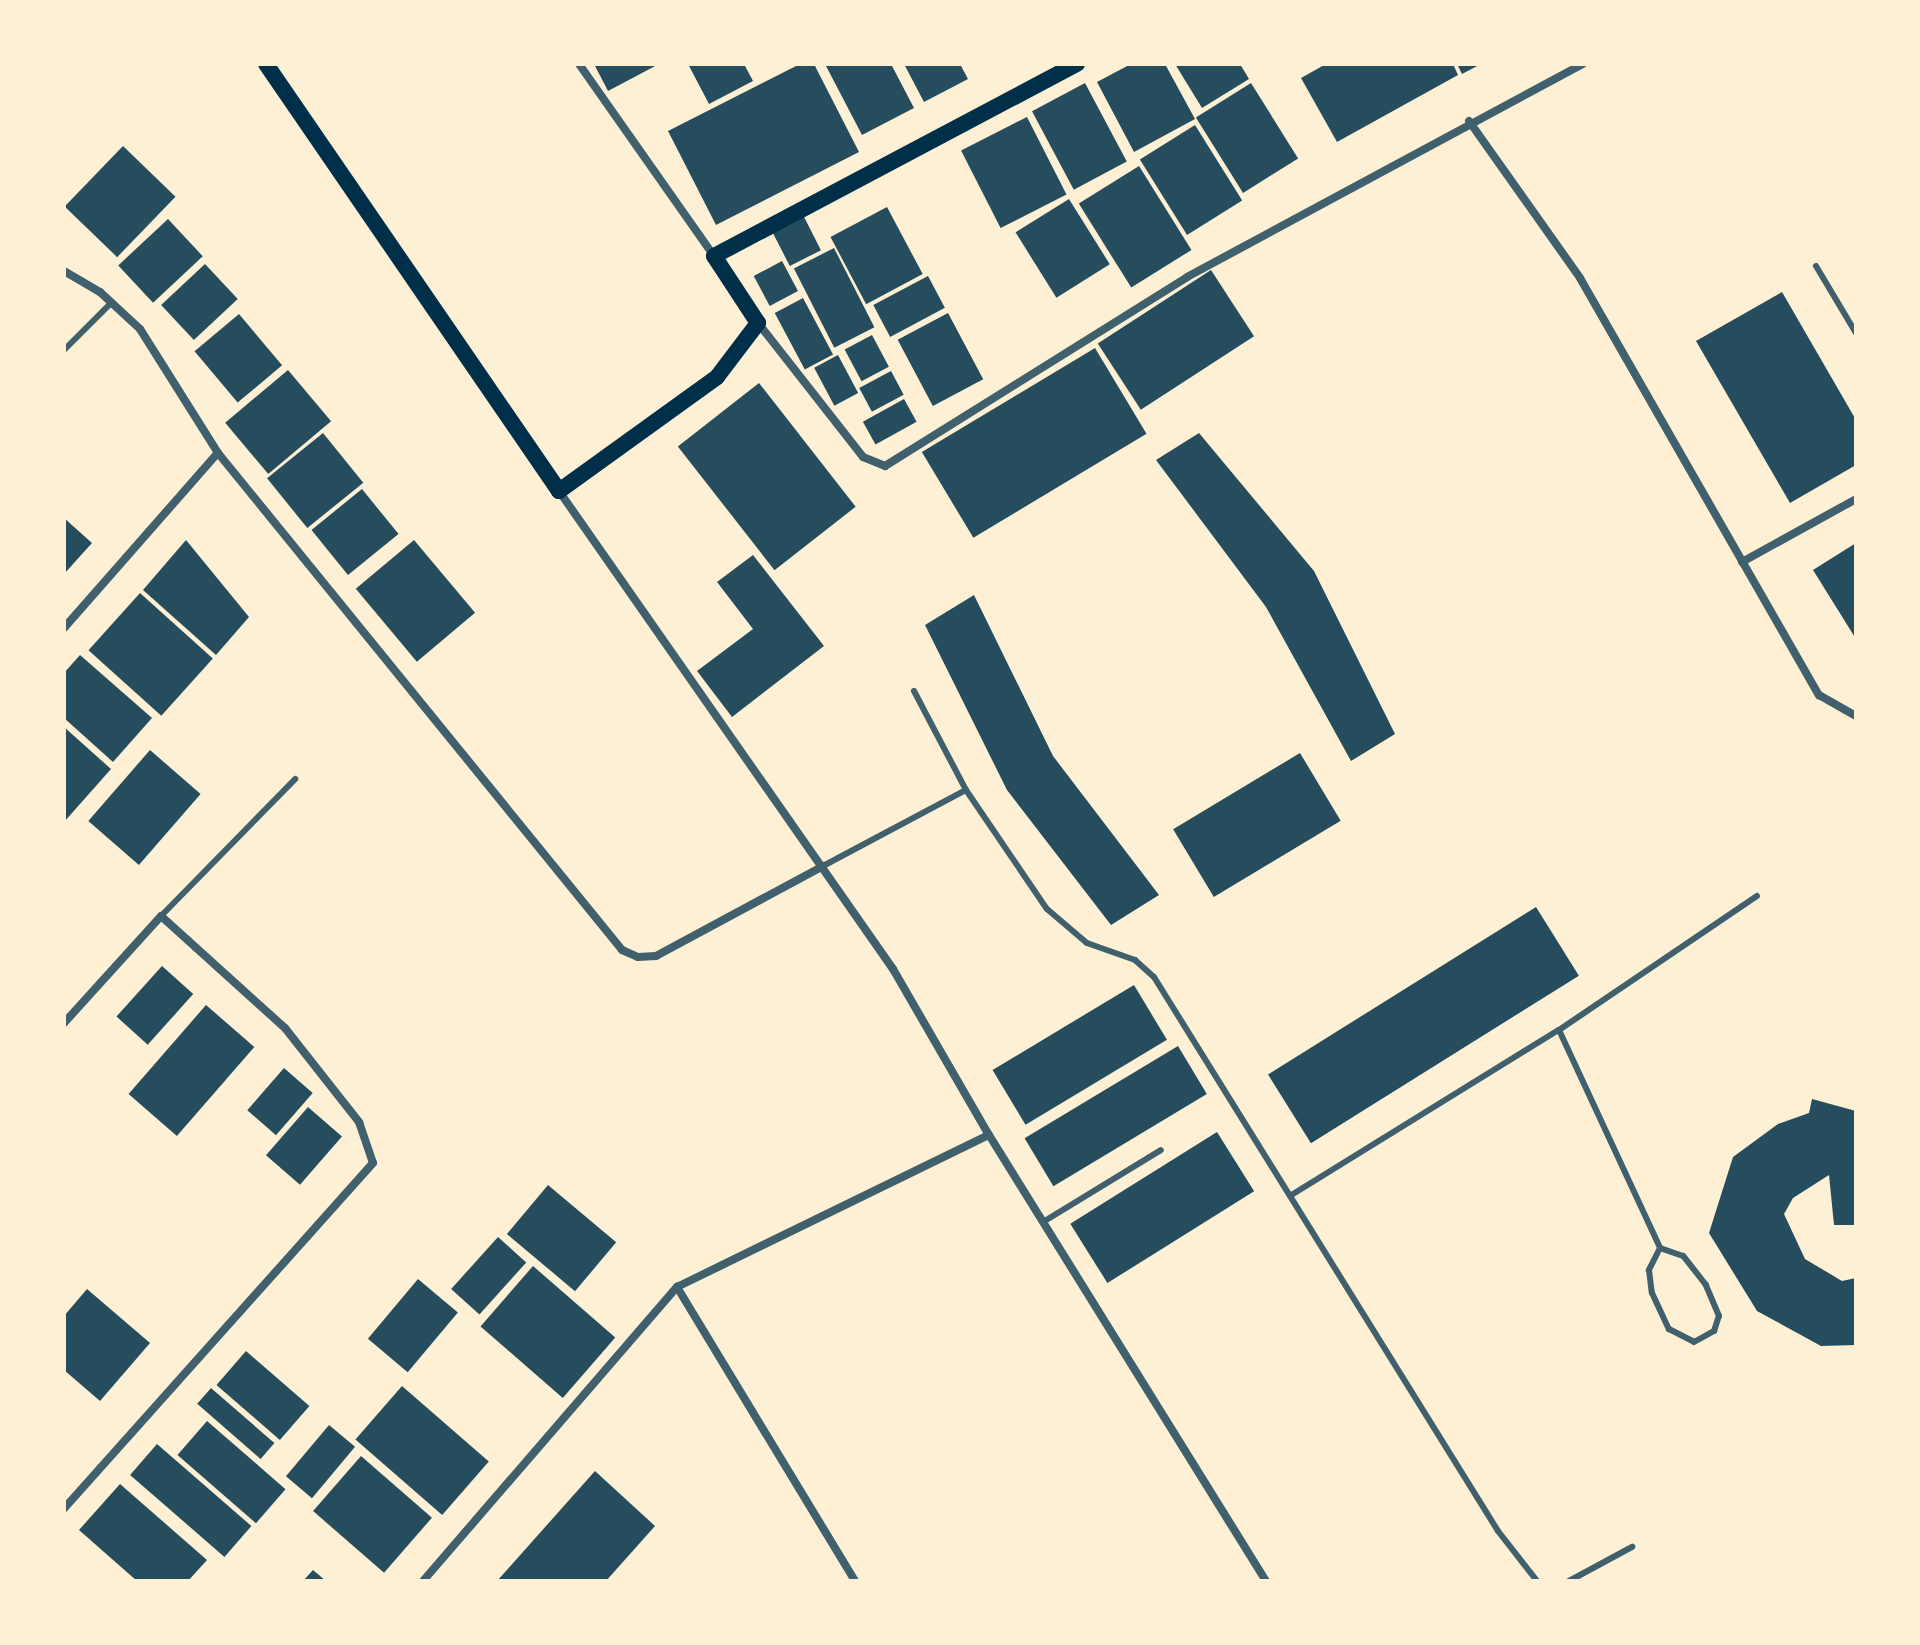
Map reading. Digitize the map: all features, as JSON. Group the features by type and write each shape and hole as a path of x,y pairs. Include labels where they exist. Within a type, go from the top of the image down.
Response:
{"main road":[{"path":"266,64 559,491 717,377 758,323 714,256 1077,64"}],"street":[{"path":"579,64 714,256"},
{"path":"758,323 875,466 885,466 1187,277 1469,121 1583,64"},
{"path":"1469,121 1580,278 1819,695 1832,706 1855,711"},
{"path":"64,271 111,303 140,329 218,453 622,950 638,957 656,956 823,866"},
{"path":"64,628 218,453"},
{"path":"559,491 893,969 989,1135 1266,1581"},
{"path":"1742,562 1856,499"},
{"path":"64,1023 161,916 285,1028 359,1122 373,1163 64,1509"},
{"path":"423,1581 677,1287 989,1135"},
{"path":"677,1287 855,1581"}],"lane":[{"path":"1816,266 1856,333"},
{"path":"64,350 111,303"},
{"path":"914,691 966,790 1047,909 1087,943 1135,960 1154,977 1293,1194 1498,1531 1537,1581"},
{"path":"161,916 295,779"},
{"path":"823,866 966,790"},
{"path":"1293,1194 1559,1030 1757,896"},
{"path":"1559,1030 1660,1248 1683,1256 1706,1285 1719,1316 1714,1331 1694,1342 1669,1329 1652,1293 1649,1270 1660,1248"},
{"path":"1043,1222 1161,1150"},
{"path":"1569,1581 1632,1547"}],"building":[{"path":"594,64 659,64 608,91"},
{"path":"688,64 744,64 753,81 709,104"},
{"path":"800,64 814,64 859,152 716,225 668,131"},
{"path":"825,64 891,64 914,108 862,135"},
{"path":"904,64 960,64 968,79 924,102"},
{"path":"1131,64 1165,64 1195,119 1134,152 1097,82"},
{"path":"1175,64 1240,64 1249,79 1202,108"},
{"path":"1326,64 1453,64 1458,75 1337,142 1301,78"},
{"path":"1457,64 1481,64 1462,74"},
{"path":"1085,83 1127,162 1074,190 1032,111"},
{"path":"1251,83 1298,158 1243,193 1196,117"},
{"path":"1027,117 1066,195 1001,228 961,151"},
{"path":"1195,125 1242,200 1187,235 1140,159"},
{"path":"123,146 176,197 117,257 65,206"},
{"path":"1139,166 1191,250 1131,288 1079,204"},
{"path":"1069,199 1110,264 1056,298 1016,232"},
{"path":"887,207 923,274 866,304 830,237"},
{"path":"801,211 821,250 790,266 770,227"},
{"path":"168,219 203,256 153,303 118,265"},
{"path":"834,248 874,327 834,348 794,268"},
{"path":"782,261 798,291 770,306 754,276"},
{"path":"205,264 238,299 194,340 161,305"},
{"path":"1211,270 1254,336 1141,410 1098,344"},
{"path":"928,276 945,308 890,337 873,305"},
{"path":"1782,292 1856,420 1856,465 1790,503 1696,341"},
{"path":"803,298 833,355 805,370 775,313"},
{"path":"948,313 983,379 933,406 898,340"},
{"path":"239,314 282,365 238,403 195,351"},
{"path":"872,335 889,367 862,381 845,350"},
{"path":"1095,348 1147,434 973,538 922,452"},
{"path":"838,355 858,393 834,406 814,368"},
{"path":"288,370 331,421 268,474 225,423"},
{"path":"891,371 904,395 872,412 859,388"},
{"path":"759,383 856,507 774,570 678,446"},
{"path":"904,399 917,422 875,445 863,422"},
{"path":"323,433 363,483 307,528 267,478"},
{"path":"1199,433 1314,571 1395,734 1351,761 1266,607 1156,460"},
{"path":"362,489 399,534 348,575 311,530"},
{"path":"64,518 92,543 64,574"},
{"path":"186,540 249,617 216,655 143,590"},
{"path":"414,540 475,613 417,662 356,589"},
{"path":"1856,543 1856,639 1813,570"},
{"path":"753,555 824,646 732,717 697,671 753,629 717,582"},
{"path":"140,593 213,659 161,716 88,650"},
{"path":"974,595 1053,756 1159,895 1111,925 1007,790 925,625"},
{"path":"80,655 152,718 113,762 64,718 64,673"},
{"path":"64,727 111,769 64,822"},
{"path":"150,750 201,794 139,865 88,821"},
{"path":"1300,753 1341,821 1214,897 1173,829"},
{"path":"1536,907 1579,976 1311,1143 1268,1074"},
{"path":"162,966 193,994 148,1045 116,1017"},
{"path":"1134,985 1167,1040 1026,1125 993,1070"},
{"path":"206,1005 254,1047 177,1136 129,1094"},
{"path":"1178,1046 1207,1094 1053,1186 1025,1138"},
{"path":"284,1068 313,1093 276,1135 247,1110"},
{"path":"1812,1099 1856,1111 1856,1225 1834,1225 1829,1175 1793,1198 1784,1214 1805,1259 1842,1281 1856,1278 1856,1345 1821,1346 1757,1311 1709,1233 1733,1157 1778,1124 1809,1113"},
{"path":"308,1107 342,1137 300,1185 266,1155"},
{"path":"1217,1132 1254,1191 1107,1283 1070,1224"},
{"path":"548,1185 616,1242 575,1291 507,1234"},
{"path":"498,1237 526,1262 479,1314 451,1289"},
{"path":"533,1266 615,1338 563,1398 481,1326"},
{"path":"418,1279 458,1312 408,1372 368,1339"},
{"path":"87,1289 150,1343 100,1401 64,1370 64,1316"},
{"path":"246,1351 309,1406 280,1440 216,1385"},
{"path":"402,1386 489,1461 442,1515 355,1440"},
{"path":"211,1388 274,1443 261,1459 197,1404"},
{"path":"207,1421 285,1489 256,1523 177,1455"},
{"path":"329,1425 355,1447 312,1498 286,1476"},
{"path":"157,1444 251,1526 224,1557 130,1475"},
{"path":"361,1456 432,1518 384,1573 313,1511"},
{"path":"595,1471 655,1526 606,1581 497,1581"},
{"path":"120,1484 207,1560 188,1581 137,1581 79,1530"},
{"path":"313,1570 326,1581 303,1581"}]}
